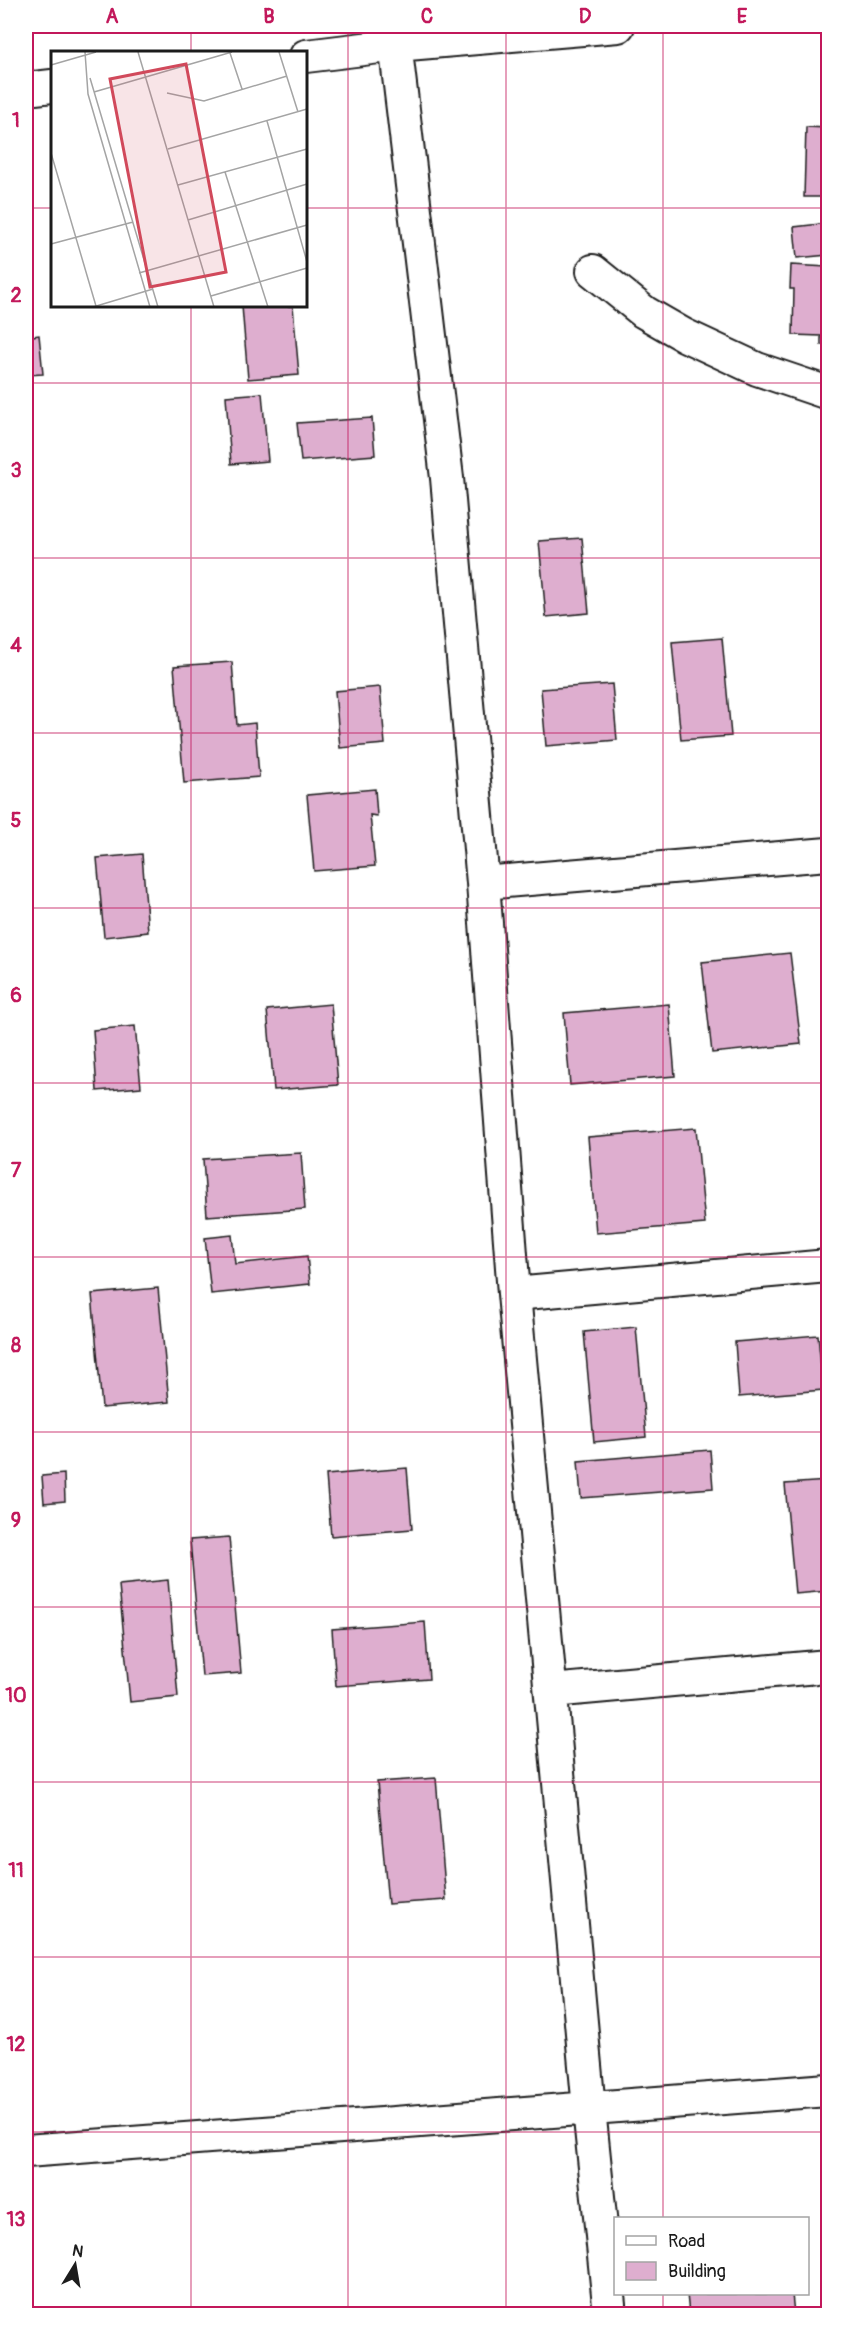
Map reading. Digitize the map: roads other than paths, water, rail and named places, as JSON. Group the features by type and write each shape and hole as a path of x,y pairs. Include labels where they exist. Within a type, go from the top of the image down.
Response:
{"street":[{"path":"308,56 395,35 618,26"},
{"path":"395,35 447,478 483,883 514,1294 610,2314"},
{"path":"26,89 51,86"},
{"path":"593,270 644,312 684,335 757,369 828,393"},
{"path":"483,883 828,854"},
{"path":"514,1294 828,1266"},
{"path":"551,1691 828,1666"},
{"path":"26,2151 828,2090"}]}
